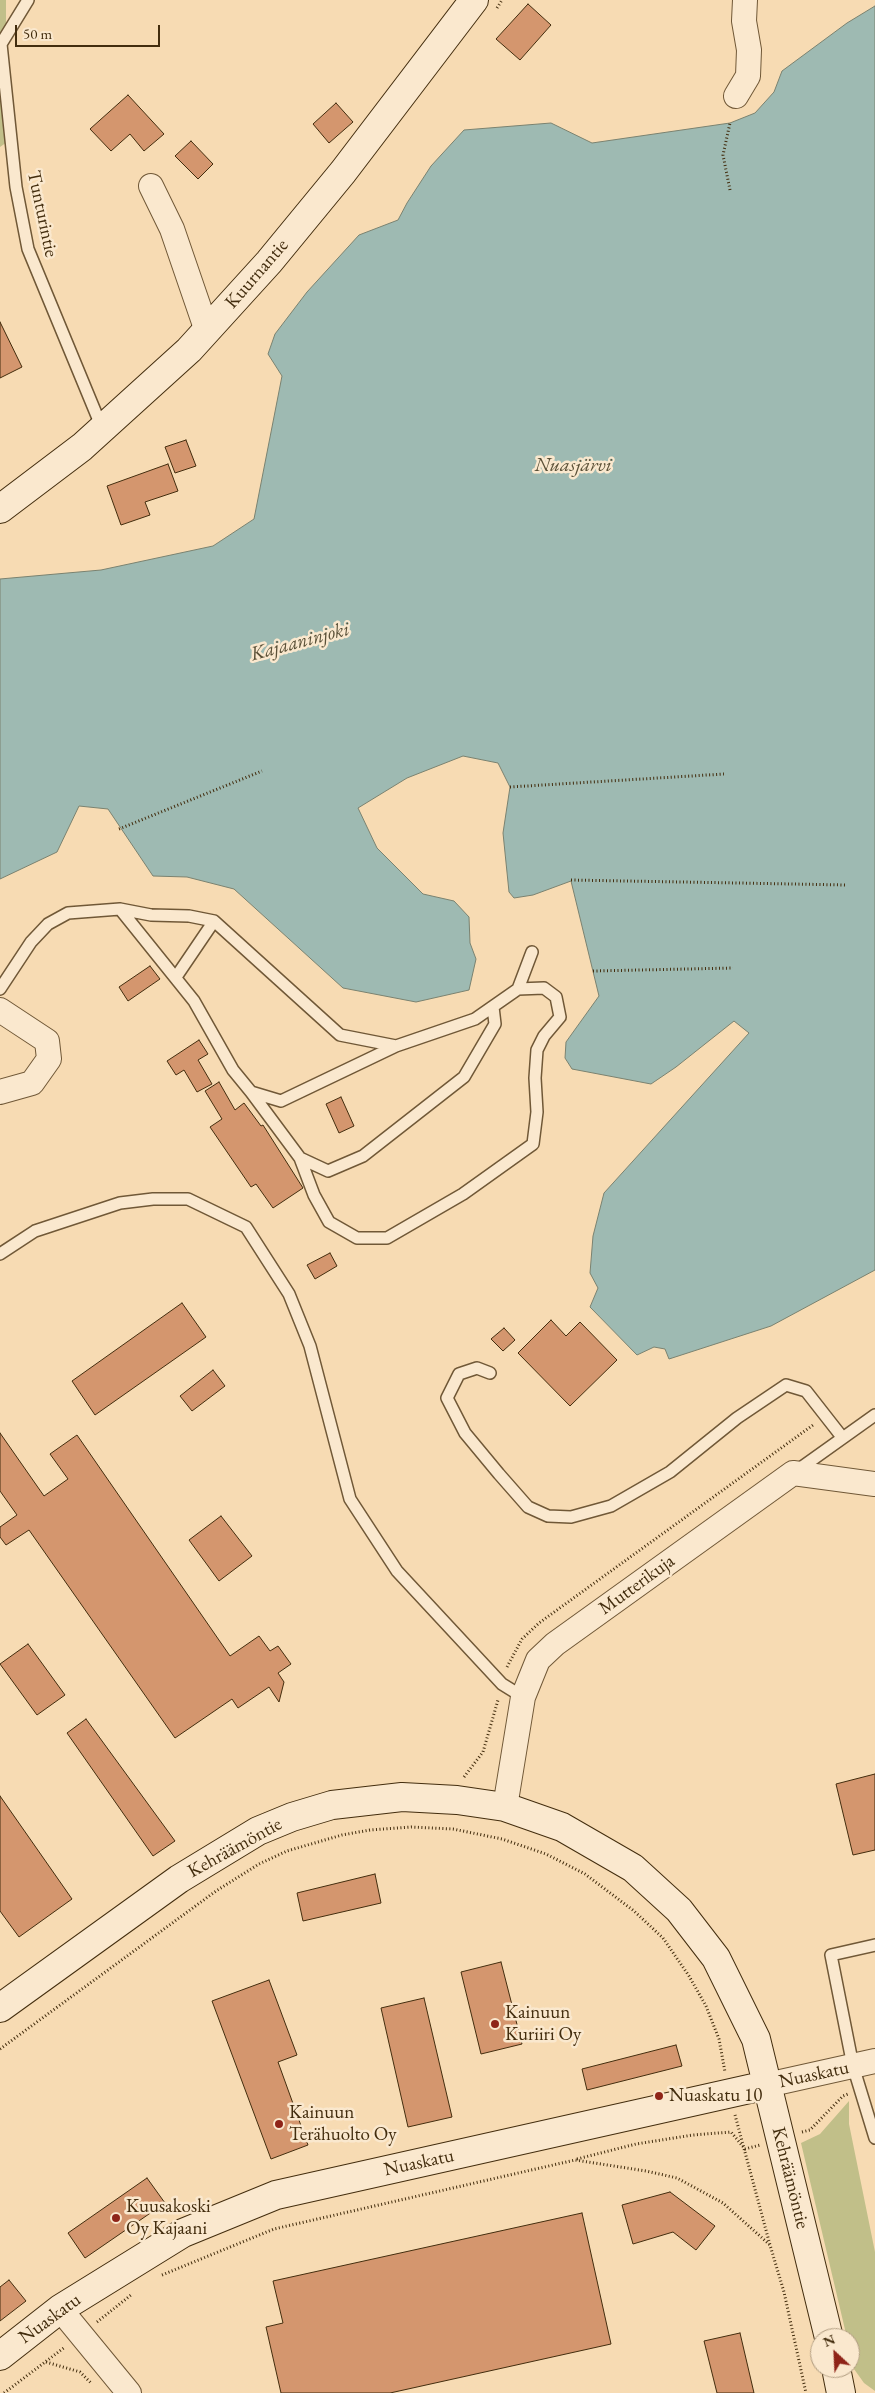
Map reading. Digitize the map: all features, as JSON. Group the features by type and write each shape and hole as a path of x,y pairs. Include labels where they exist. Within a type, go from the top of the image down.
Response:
{"street":[{"path":"736,96 748,76 749,50 744,21 745,0"},
{"name":"Kuurnantie","path":"0,509 102,430 207,331 269,262 337,180 471,1"},
{"path":"151,186 172,229 207,331"},
{"path":"0,1010 47,1041 49,1059 32,1083 0,1092"},
{"path":"793,1473 875,1484"},
{"name":"Mutterikuja","path":"505,1807 523,1697 538,1660 555,1644 793,1473"},
{"name":"Kehräämöntie","path":"0,2008 179,1879 258,1831 332,1806 402,1797 457,1800 505,1807 562,1827 633,1868 679,1910 716,1958 756,2039 827,2328"},
{"name":"Nuaskatu","path":"0,2356 60,2309 183,2233 276,2195 864,2064"},
{"path":"60,2309 129,2393"},
{"path":"838,2378 842,2393"}],"lane":[{"name":"Tunturintie","path":"28,0 1,44 16,187 28,249 102,430"},
{"path":"120,909 194,1001 233,1070 300,1158 314,1195 329,1222 357,1238 387,1238 463,1194 533,1144 537,1112 535,1078 537,1050 544,1036 560,1017 556,997 544,988 518,989"},
{"path":"0,989 31,942 48,924 68,913 120,909 151,915 189,916 214,921 340,1035 396,1046"},
{"path":"176,977 214,921"},
{"path":"251,1092 282,1101 396,1046 475,1019 518,989 532,952"},
{"path":"300,1158 328,1170 363,1156 405,1125 464,1077 495,1024 493,1007"},
{"path":"0,1254 35,1232 120,1202 153,1198 188,1199 246,1227 289,1294 310,1346 350,1499 397,1571 502,1684 523,1697"},
{"path":"490,1373 477,1368 459,1374 447,1398 465,1433 499,1474 528,1507 548,1516 571,1517 612,1506 670,1472 737,1418 786,1385 806,1391 842,1437"},
{"path":"793,1473 875,1415"},
{"path":"875,1945 831,1955 864,2064 862,2090 875,2138"}],"path":[{"path":"730,123 724,156 730,190"},
{"path":"119,829 262,772"},
{"path":"510,786 724,774"},
{"path":"571,880 846,885"},
{"path":"593,971 733,968"},
{"path":"0,2049 216,1891 259,1864 306,1845 370,1830 411,1828 453,1829 502,1839 546,1854 585,1874 634,1911 663,1938 689,1976 706,2006 719,2039 730,2095 784,2292 806,2393"},
{"path":"745,2149 810,2130 843,2096 862,2090"},
{"path":"153,2279 274,2228 576,2160 636,2144 693,2135 731,2132 745,2149"},
{"path":"576,2160 646,2170 677,2178 723,2203 770,2245"},
{"path":"4,2393 138,2290"},
{"path":"46,2362 80,2372 94,2386"}],"shaded area":[{"path":"0,0 6,0 6,24 0,49"},
{"path":"0,61 10,140 0,147"},
{"path":"849,2101 849,2124 875,2252 875,2391 860,2377 860,2328 845,2328 801,2143 820,2134"}],"water":[{"name":"Nuasjärvi","path":"875,6 875,1270 771,1326 669,1359 665,1349 654,1347 637,1355 590,1307 598,1288 590,1273 593,1236 604,1193 749,1033 734,1021 676,1067 651,1084 572,1069 565,1058 566,1042 599,996 571,881 533,895 514,898 509,892 503,833 510,787 498,763 463,756 407,778 358,808 377,848 423,894 454,901 469,917 470,943 476,959 469,990 416,1002 343,988 234,889 187,877 153,876 108,809 79,806 57,852 0,879 0,579 101,570 213,546 254,519 282,376 268,354 275,334 307,292 359,235 398,220 431,166 464,130 551,123 592,143 730,123 755,113 774,92 782,71 847,23"}],"building":[{"path":"528,4 551,25 520,60 496,39"},
{"path":"128,95 164,134 144,151 130,134 111,151 90,129"},
{"path":"336,103 353,122 329,143 313,124"},
{"path":"191,141 213,164 198,179 175,156"},
{"path":"0,322 22,367 0,378"},
{"path":"186,440 196,466 175,473 165,447"},
{"path":"168,464 178,491 145,502 150,515 121,525 107,486"},
{"path":"150,966 160,979 128,1001 119,987"},
{"path":"199,1040 208,1054 198,1060 212,1084 197,1092 184,1070 176,1075 167,1061"},
{"path":"219,1082 235,1110 244,1103 261,1126 263,1125 303,1188 273,1208 256,1184 251,1187 210,1127 222,1119 205,1091"},
{"path":"341,1097 354,1126 339,1133 326,1104"},
{"path":"330,1253 337,1266 315,1279 307,1265"},
{"path":"182,1303 206,1337 95,1415 72,1381"},
{"path":"551,1320 566,1336 580,1322 617,1360 570,1406 518,1353"},
{"path":"504,1328 515,1340 503,1351 491,1339"},
{"path":"213,1370 225,1386 192,1411 180,1396"},
{"path":"0,1433 44,1496 68,1479 50,1454 77,1435 230,1656 259,1636 270,1651 278,1646 291,1664 278,1673 284,1682 279,1702 269,1687 238,1708 232,1699 175,1738 29,1530 6,1545 0,1537 0,1527 17,1515 0,1491"},
{"path":"221,1516 252,1556 219,1581 189,1540"},
{"path":"28,1644 65,1695 37,1715 0,1664"},
{"path":"86,1719 175,1841 153,1856 67,1733"},
{"path":"875,1774 875,1850 853,1855 836,1784"},
{"path":"0,1796 72,1899 19,1937 0,1911"},
{"path":"375,1874 381,1903 303,1921 297,1893"},
{"name":"Kainuun Kuriiri Oy","path":"501,1962 522,2044 481,2054 461,1972"},
{"path":"269,1980 297,2055 278,2062 308,2145 271,2159 212,2001"},
{"path":"424,1998 452,2117 408,2127 381,2008"},
{"path":"676,2045 682,2066 587,2090 582,2069"},
{"name":"Kuusakoski Oy Kajaani","path":"147,2178 165,2203 85,2258 68,2233"},
{"path":"670,2192 715,2226 696,2250 673,2232 633,2244 622,2205"},
{"path":"582,2213 611,2344 390,2393 281,2393 266,2327 283,2323 273,2281"},
{"path":"9,2280 26,2301 0,2321 0,2287"},
{"path":"740,2333 754,2393 717,2393 704,2341"}],"place":[{"name":"Kainuun Kuriiri Oy","path":"495,2024"},
{"name":"Nuaskatu 10","path":"659,2096"},
{"name":"Kainuun Terähuolto Oy","path":"279,2124"},
{"name":"Kuusakoski Oy Kajaani","path":"116,2218"}],"water label":[{"name":"Kajaaninjoki","path":"300,642"}]}
